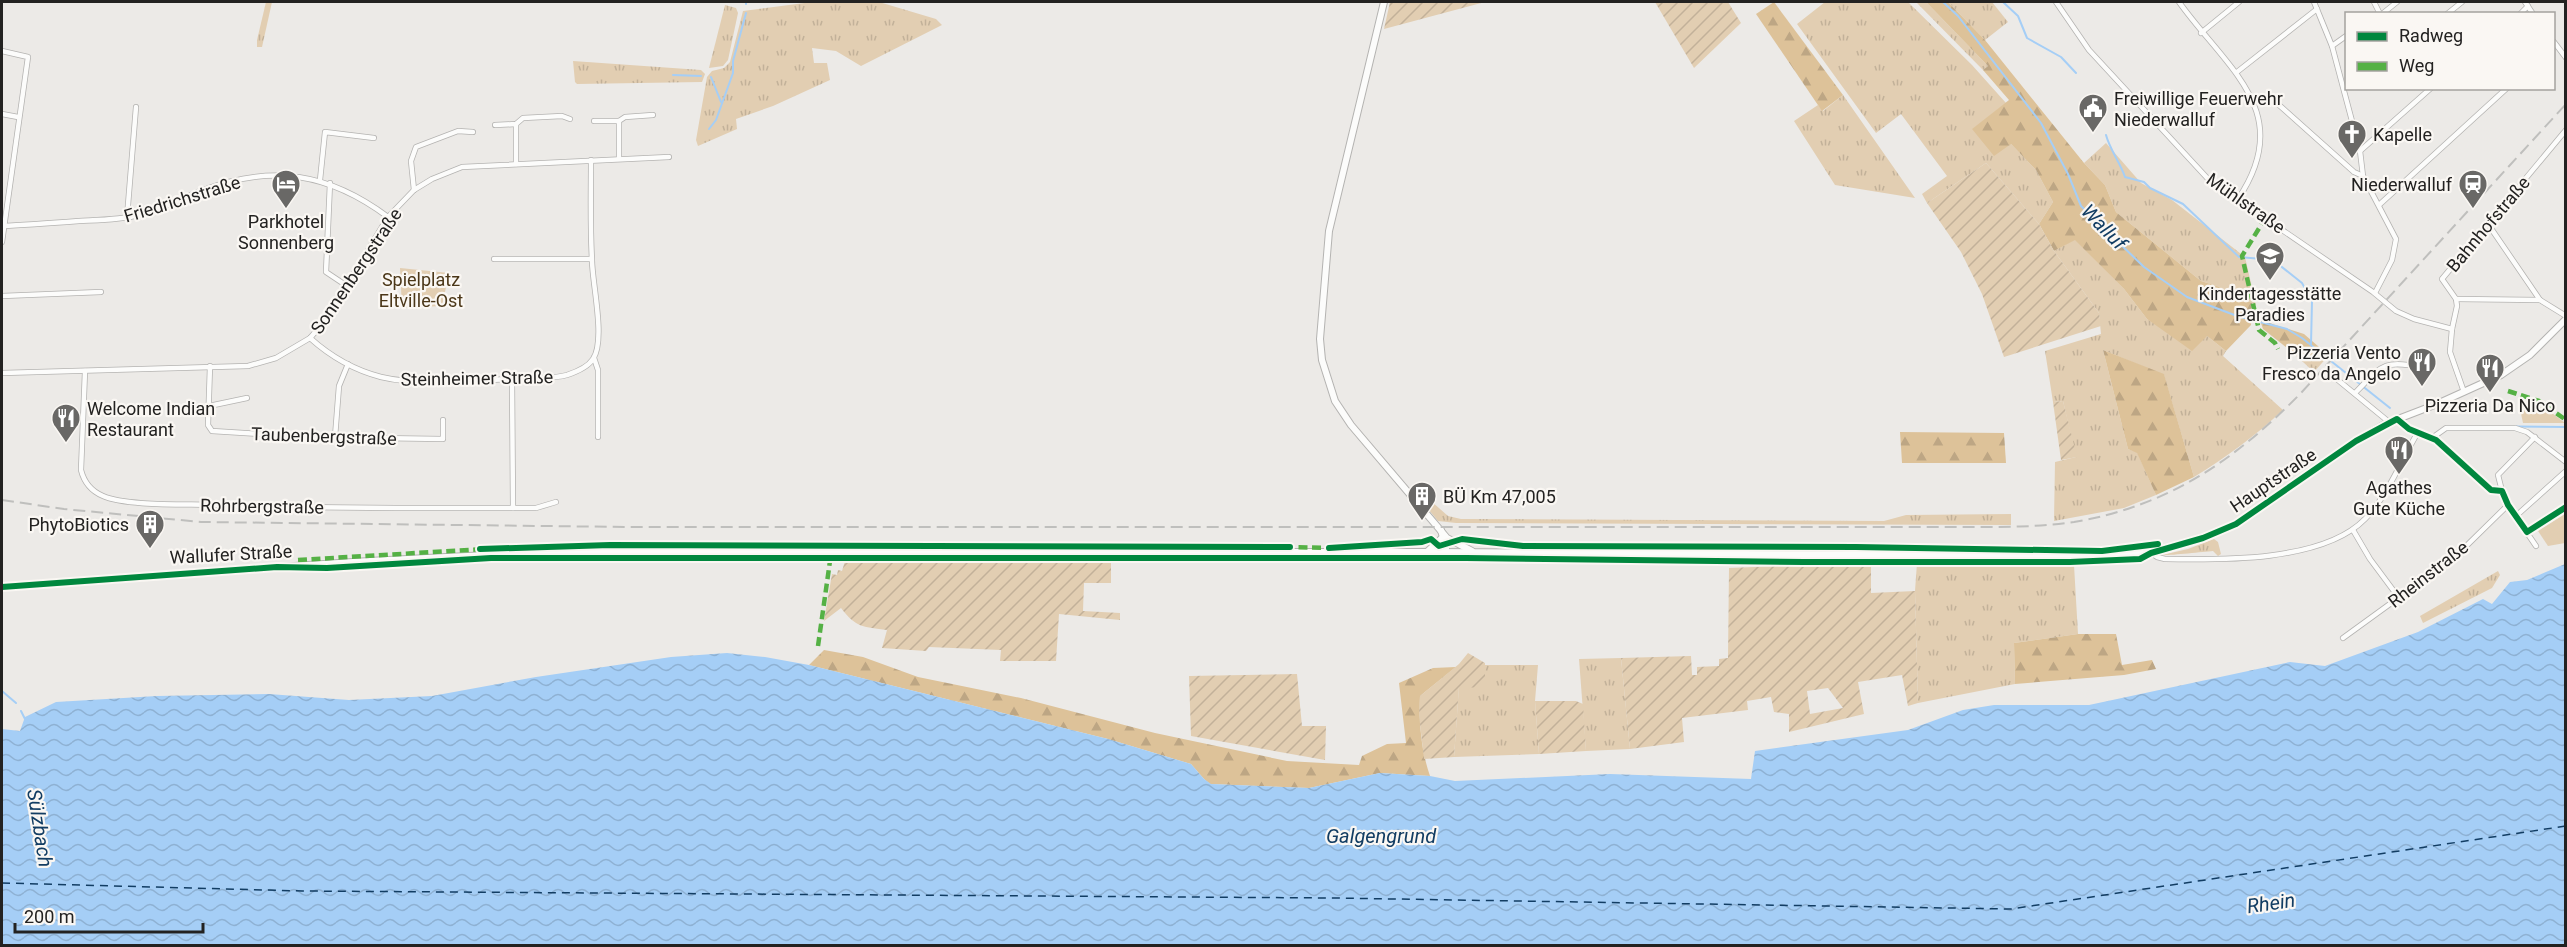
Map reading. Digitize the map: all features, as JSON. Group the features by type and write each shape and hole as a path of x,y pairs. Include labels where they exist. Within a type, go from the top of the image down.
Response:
{"street":[{"path":"1384,2 1327,243 1320,339 1322,360 1330,390 1344,416 1444,535 1475,552"},
{"name":"Mühlstraße","path":"2056,2 2089,50 2209,180 2375,293 2396,311 2414,319 2452,329"},
{"path":"2179,2 2201,33 2236,72 2253,99 2260,130 2259,152 2254,172 2238,199"},
{"path":"2201,33 2239,2"},
{"path":"2314,2 2332,46 2360,151 2363,176 2396,238 2392,260 2375,293"},
{"path":"2384,12 2397,2"},
{"path":"2450,12 2462,2"},
{"path":"2236,72 2318,9"},
{"path":"2332,46 2345,37"},
{"path":"2555,45 2565,58"},
{"path":"2,51 28,57 2,242"},
{"path":"2360,151 2429,90"},
{"path":"2379,205 2505,90"},
{"path":"2253,99 2270,97 2354,172 2363,176"},
{"path":"127,217 136,108"},
{"path":"2,114 18,117"},
{"path":"594,121 619,121 625,117 653,115"},
{"path":"495,125 516,124 523,118 562,116 570,118"},
{"path":"619,121 620,158"},
{"path":"516,124 516,164"},
{"name":"Bahnhofstraße","path":"2464,393 2450,352 2456,299 2442,279 2565,130"},
{"path":"414,190 411,160 416,147 458,131 473,132"},
{"path":"320,180 326,132 374,138"},
{"name":"Sonnenbergstraße","path":"2,373 262,363 288,353 310,338 325,321 388,217 414,190 432,179 462,168 669,157"},
{"path":"591,160 591,259 598,333 594,358 598,370 598,437"},
{"name":"Friedrichstraße","path":"3,226 127,217 150,212 232,181 261,176 320,180 330,183 363,199 388,217"},
{"path":"330,183 326,272 347,286"},
{"path":"2488,224 2540,300 2565,317"},
{"path":"494,260 591,259"},
{"path":"2,296 101,292"},
{"path":"2456,299 2540,300"},
{"name":"Hauptstraße","path":"2151,553 2203,538 2236,524 2356,441 2389,422 2464,393 2516,365 2530,355 2565,317"},
{"name":"Steinheimer Straße","path":"310,338 326,352 348,364 374,375 396,380 565,376 579,370 594,358"},
{"path":"2355,393 2388,363 2397,362 2420,367"},
{"path":"335,437 339,386 348,364"},
{"name":"Taubenbergstraße","path":"210,366 208,425 212,431 442,439 443,420"},
{"name":"Rohrbergstraße","path":"85,371 81,470 90,488 103,496 116,500 273,507 536,508 556,502"},
{"path":"2333,376 2389,422"},
{"path":"512,379 513,508"},
{"name":"Taubenbergstraße","path":"209,406 248,398"},
{"path":"2397,419 2405,427 2432,438 2491,490 2502,491"},
{"path":"2432,438 2444,429 2515,428 2535,437 2565,462"},
{"path":"2151,553 2165,559 2250,558 2312,547 2353,530 2369,515 2418,432"},
{"path":"2535,437 2498,475 2508,504 2536,546"},
{"path":"2516,516 2565,471"},
{"name":"Rheinstraße","path":"2343,638 2456,556 2508,504"},
{"path":"2527,532 2565,507"},
{"path":"2353,530 2370,559 2399,598"},
{"path":"1427,552 1444,535"},
{"path":"1444,535 1447,553"},
{"name":"Wallufer Straße","path":"2,586 154,574 548,553 1475,552 2073,556 2151,553"}],"green space":[{"path":"266,2 272,2 262,47 257,47 257,40"},
{"path":"812,2 879,2 936,19 942,25 861,66 836,51 812,48 814,63 827,63 830,80 773,106 736,119 737,129 698,146 696,140 707,77 712,71 724,68 730,62 743,11"},
{"path":"1390,2 1485,2 1384,29"},
{"path":"1655,2 1728,2 1741,23 1694,68"},
{"path":"1774,2 1843,95 1822,111 1756,14"},
{"path":"1825,2 1908,2 1972,65 2006,103 1973,129 2011,144 2036,170 2053,202 2039,224 1986,163 1927,203 1922,194 1947,176 1901,114 1876,133 1797,24"},
{"path":"1916,2 1926,2 1988,66 1983,70"},
{"path":"1926,2 1948,2 1985,40 2084,163 2105,185 2116,212 2201,281 2220,287 2252,303 2251,325 2226,351 2207,336 2192,351 2147,319 2124,289 2075,240 2054,251 2039,224 2053,202 2036,170 2011,144 1994,156 1972,129 2009,100 1983,70 1988,66"},
{"path":"1948,2 1992,2 2008,22 1985,40"},
{"path":"725,5 736,8 738,13 728,60 723,66 709,68"},
{"path":"573,61 701,70 705,74 702,82 577,84"},
{"path":"1843,95 1915,198 1835,185 1794,121 1818,105 1823,111"},
{"path":"2106,143 2141,183 2172,200 2245,257 2256,305 2220,287 2201,281 2116,212 2105,185 2084,163"},
{"path":"1986,163 2039,224 2054,251 2099,313 2101,326 2004,357 1982,294 1961,252 1927,203"},
{"path":"2075,239 2124,289 2147,319 2163,328 2207,336 2226,351 2223,356 2283,410 2240,446 2194,477 2164,375 2103,350 2128,449 2137,452 2156,495 2124,508 2054,521 2055,462 2076,457 2063,401 2053,402 2045,351 2101,334 2099,313 2054,251"},
{"name":"Spielplatz Eltville-Ost","path":"400,268 449,273 442,306 402,308"},
{"path":"2260,320 2304,334 2319,347 2292,352 2263,329"},
{"path":"2319,347 2329,355 2314,372 2292,352"},
{"path":"2103,350 2164,374 2194,477 2156,495 2137,453 2128,449"},
{"path":"2063,401 2077,457 2061,460 2053,402"},
{"path":"2544,407 2565,423 2523,423 2520,409"},
{"path":"1900,432 2004,433 2006,463 1902,463"},
{"path":"1431,501 1448,516 1461,519 1884,521 1906,515 2011,514 2011,525 1456,523 1438,521 1429,510"},
{"path":"2565,514 2565,543 2548,546 2538,531"},
{"path":"2214,539 2218,542 2221,554 2218,556 2213,551 2162,555 2188,549"},
{"path":"845,561 1111,561 1111,583 1084,583 1083,611 1120,613 1120,620 1059,614 1056,661 1000,661 1001,650 929,647 926,651 882,648 887,630 856,623 841,608 824,621 832,574 837,575 838,570 842,571"},
{"path":"1871,563 1871,593 1915,591 1918,703 1908,706 1902,675 1858,682 1864,714 1789,732 1789,714 1774,712 1771,697 1747,701 1748,710 1682,718 1684,742 1630,749 1621,658 1691,656 1692,675 1697,675 1697,667 1719,666 1719,659 1728,658 1729,568","holes":["1828,688 1843,708 1810,714 1807,691"]},
{"path":"1917,563 2074,565 2078,634 2014,643 2015,684 1918,703 1915,591"},
{"path":"2498,571 2500,575 2492,588 2423,623 2420,616"},
{"path":"2078,634 2116,634 2122,665 2152,660 2156,669 2124,675 2015,684 2014,643"},
{"path":"824,650 863,657 918,677 1021,698 1155,733 1287,761 1359,765 1362,756 1387,744 1406,743 1399,683 1433,668 1456,667 1420,696 1421,736 1430,776 1380,773 1309,788 1210,784 1191,764 1108,739 809,665"},
{"path":"1468,653 1485,663 1485,688 1459,687 1454,757 1424,759 1419,715 1420,696 1459,664"},
{"path":"1621,658 1630,749 1586,751 1579,659"},
{"path":"1485,665 1538,665 1535,701 1539,754 1454,757 1459,686 1484,687"},
{"path":"1297,674 1302,726 1326,726 1325,760 1191,736 1189,676"},
{"path":"1535,701 1576,701 1583,704 1586,751 1539,754"}],"water":[{"path":"2565,564 2565,945 2,945 2,729 20,731 25,717 56,702 157,696 269,694 349,700 432,696 536,677 671,657 727,653 809,665 1108,739 1191,764 1211,784 1309,788 1380,773 1430,776 1455,781 1610,774 1751,779 1755,751 1908,730 1963,710 1994,705 2089,705 2290,662 2325,666 2418,632 2483,599 2492,604 2510,582 2527,580"}],"waterway":[{"name":"Walluf","path":"1943,2 1958,16 2041,123 2068,174 2081,206 2144,267 2187,297 2237,316 2287,329 2302,338 2390,408"},
{"name":"Walluf","path":"2003,2 2018,16 2027,38 2061,57 2076,73"},
{"path":"709,129 716,120 733,73 733,61 746,13"},
{"path":"673,75 701,76"},
{"path":"711,77 721,102"},
{"name":"Walluf","path":"2106,135 2125,177 2144,182 2150,188 2183,204 2239,257 2273,260 2302,283 2312,301 2311,344"},
{"name":"Walluf","path":"2463,426 2566,427"},
{"name":"Sülzbach","path":"2,691 16,703"},
{"name":"Sülzbach","path":"21,711 25,719"}],"ferry route":[{"path":"2,883 302,891 1333,898 2011,909 2566,826"}],"railway":[{"path":"2,500 64,509 201,522 630,527 1981,527 2074,522 2108,515 2170,492 2198,477 2251,439 2301,393 2566,104"}],"marked path":[{"path":"2266,217 2242,256 2259,330 2275,343 2278,349"},
{"path":"2508,391 2539,401 2566,420"},
{"path":"1285,547 1333,548"},
{"path":"298,560 484,549"},
{"path":"818,646 831,554"}],"cycle path":[{"path":"2,587 277,567 327,568 491,558 1466,558 1804,562 2070,562 2140,559 2151,553 2203,538 2236,524 2356,441 2397,419 2409,429 2436,440 2491,490 2502,491 2508,505 2527,532 2566,507"},
{"path":"1329,548 1422,542 1431,539 1439,546 1462,539 1523,546 1856,547 2102,551 2158,544"},
{"path":"480,549 610,545 1290,547"}],"place":[{"name":"Freiwillige Feuerwehr Niederwalluf","path":"2093,134"},
{"name":"Kapelle","path":"2352,160"},
{"name":"Parkhotel Sonnenberg","path":"286,210"},
{"name":"Niederwalluf","path":"2473,210"},
{"name":"Kindertagesstätte Paradies","path":"2270,282"},
{"name":"Pizzeria Vento Fresco da Angelo","path":"2422,388"},
{"name":"Pizzeria Da Nico","path":"2490,394"},
{"name":"Welcome Indian Restaurant","path":"66,444"},
{"name":"Agathes Gute Küche","path":"2399,476"},
{"name":"BÜ Km 47,005","path":"1422,522"},
{"name":"PhytoBiotics","path":"150,550"}],"water label":[{"name":"Galgengrund","path":"1381,836"},
{"name":"Rhein","path":"2271,903"}]}
